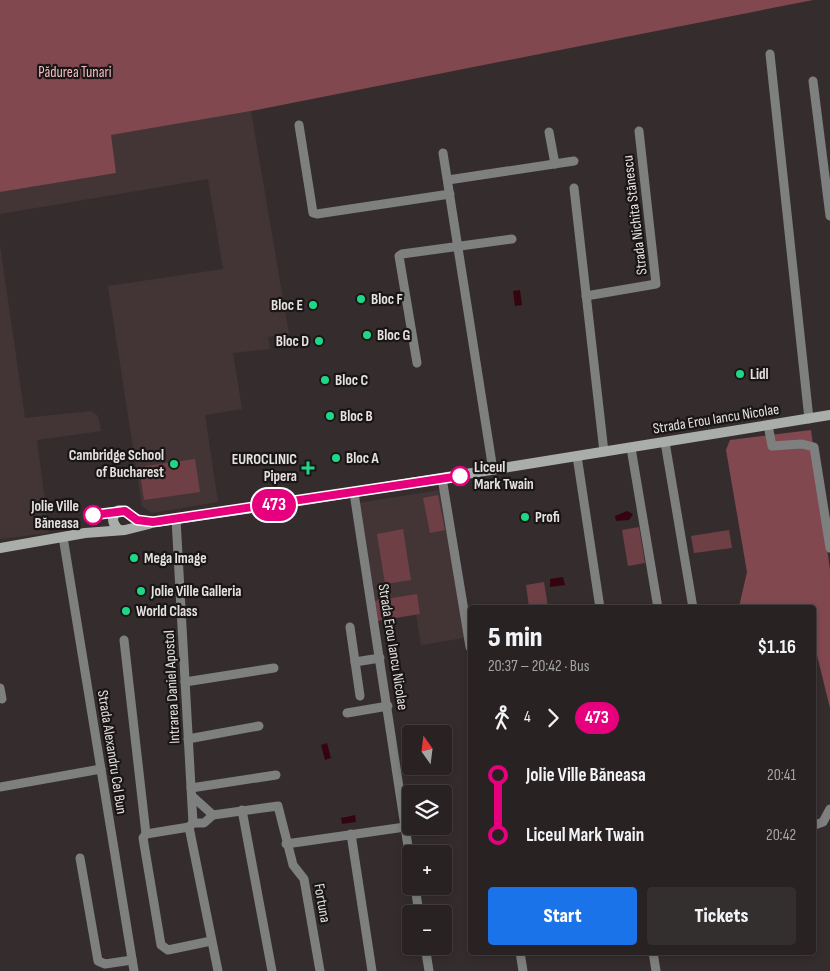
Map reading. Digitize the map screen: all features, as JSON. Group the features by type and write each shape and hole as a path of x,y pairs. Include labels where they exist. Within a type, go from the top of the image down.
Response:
{"street":[{"path":"770,54 808,419"},
{"path":"813,81 830,216"},
{"path":"299,125 314,213 450,194"},
{"name":"Strada Nichita Stănescu","path":"586,296 656,284 639,131"},
{"path":"549,132 554,164"},
{"path":"444,153 493,470"},
{"path":"448,180 574,161"},
{"path":"574,188 604,452"},
{"path":"417,363 400,256 402,254 512,239"},
{"name":"Strada Erou Iancu Nicolae","path":"0,548 120,527 354,493 830,416"},
{"path":"768,425 772,446 802,444 814,447 830,548"},
{"path":"665,442 692,605"},
{"path":"631,448 657,605"},
{"path":"577,456 600,605"},
{"path":"442,478 468,635"},
{"name":"Strada Erou Iancu Nicolae","path":"354,493 402,806"},
{"name":"Strada Erou Iancu Nicolae","path":"120,527 114,516 122,510 129,512 133,517 153,522"},
{"path":"120,527 133,524 133,517"},
{"name":"Intrarea Daniel Apostol","path":"176,519 192,792 191,825 218,971"},
{"name":"Strada Alexandru Cel Bun","path":"63,537 134,971"},
{"path":"350,627 360,696"},
{"path":"124,640 146,834 143,838 161,945 168,950 211,941"},
{"path":"355,662 380,658"},
{"path":"185,682 274,668"},
{"path":"0,688 2,699"},
{"path":"347,714 388,706"},
{"path":"188,739 259,726"},
{"path":"0,787 101,769"},
{"path":"192,792 276,775"},
{"path":"192,792 213,815"},
{"name":"Fortuna","path":"242,810 278,806 286,844 294,865 304,879 320,971"},
{"path":"816,825 823,822 830,809"},
{"path":"146,834 204,823 213,815 242,810 272,971"},
{"path":"286,844 402,827"},
{"path":"351,834 372,971"},
{"path":"80,858 98,961 105,964 132,960"},
{"path":"426,955 429,971"},
{"path":"520,955 523,971"},
{"path":"653,955 656,971"}],"shaded area":[{"path":"251,111 289,334 268,337 270,349 233,353 242,409 205,415 218,502 152,513 142,506 108,286 223,269 208,179 0,214 0,192 116,173 110,135"},
{"path":"0,245 25,418 91,411 98,416 101,431 37,440 49,533 0,539"},
{"path":"520,290 522,305 515,306 513,291"},
{"path":"195,459 200,492 144,500 139,467"},
{"path":"440,490 464,638 421,645 416,614 377,621 358,503"},
{"path":"438,495 445,530 430,533 423,498"},
{"path":"627,511 633,514 629,520 616,521 615,516"},
{"path":"639,527 645,563 628,566 622,530"},
{"path":"403,529 411,580 385,584 377,534"},
{"path":"729,530 732,548 694,553 691,536"},
{"path":"563,577 565,585 550,587 550,579"},
{"path":"544,582 548,605 529,605 526,585"},
{"path":"417,594 420,614 377,621 374,601"},
{"path":"327,743 331,758 325,760 321,745"},
{"path":"355,815 356,822 342,824 341,818"}],"green space":[{"name":"Pădurea Tunari","path":"0,0 813,0 251,111 111,135 116,173 0,192"},
{"path":"811,430 830,570 830,708 816,651 816,605 739,605 747,572 726,450 730,440"}],"bus line":[{"name":"473","path":"93,515 107,512 116,513 122,510 129,512 137,520 153,522 260,508 460,476"}],"place":[{"name":"Bloc F","path":"361,299"},
{"name":"Bloc E","path":"313,305"},
{"name":"Bloc G","path":"367,335"},
{"name":"Bloc D","path":"319,341"},
{"name":"Lidl","path":"740,374"},
{"name":"Bloc C","path":"325,380"},
{"name":"Bloc B","path":"330,416"},
{"name":"Bloc A","path":"336,458"},
{"name":"Cambridge School of Bucharest","path":"174,464"},
{"name":"EUROCLINIC Pipera","path":"308,468"},
{"name":"Liceul Mark Twain","path":"460,476"},
{"name":"Jolie Ville Băneasa","path":"93,515"},
{"name":"Profi","path":"525,517"},
{"name":"Mega Image","path":"134,558"},
{"name":"Jolie Ville Galleria","path":"141,591"},
{"name":"World Class","path":"126,611"}]}
